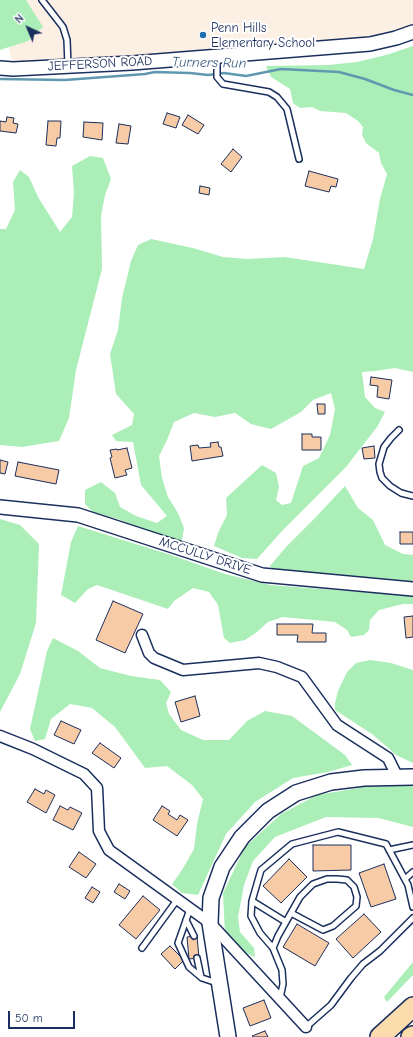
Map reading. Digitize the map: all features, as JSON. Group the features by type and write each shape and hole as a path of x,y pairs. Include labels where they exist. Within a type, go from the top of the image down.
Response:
{"highway":[{"path":"380,1037 413,1007"}],"main road":[{"path":"228,1037 210,923 211,898 222,867 242,837 268,811 296,793 331,782 364,778 406,777"}],"street":[{"name":"JEFFERSON ROAD","path":"0,68 13,69 132,63 370,44 396,38 413,32"},
{"name":"MCCULLY DRIVE","path":"0,507 78,515 262,575 413,589"},
{"path":"142,635 149,653 154,658 183,670 259,663 277,667 302,677 337,725 388,758 406,777"},
{"path":"0,736 33,749 84,774 96,788 99,831 109,850 210,923 306,1027"}],"lane":[{"path":"42,0 63,27 67,40 68,66"},
{"path":"217,56 217,77 223,84 269,92 277,97 287,109 300,159"},
{"path":"399,430 384,447 379,464 380,472 382,478 390,486 401,493 413,496"},
{"path":"280,998 283,984 282,970 273,948 260,932 251,916 252,901 261,870 292,844 338,832 386,844 408,885 413,907"},
{"path":"389,850 413,845"},
{"path":"405,879 413,872"},
{"path":"273,948 286,922 291,913 300,897 313,884 327,879 337,879 347,880 354,887 357,897 356,906 333,926 323,930 291,913"},
{"path":"142,948 177,900"},
{"path":"252,901 286,922"},
{"path":"190,909 178,943 189,967 202,978 220,983"},
{"path":"306,1027 331,1005 363,964 380,950 413,918"},
{"path":"186,920 194,936"},
{"path":"197,958 202,978"}],"shaded area":[{"name":"Penn Hills Elementary School","path":"0,0 413,0 413,29 384,41 13,69"}],"green space":[{"path":"0,0 26,0 43,27 28,41 0,50"},
{"path":"413,46 413,372 395,368 362,372 365,397 375,408 385,412 377,427 346,467 282,531 257,559 242,558 214,546 218,533 227,515 226,498 262,465 276,473 279,487 276,500 282,505 291,503 303,466 319,458 330,435 335,409 331,393 313,400 301,412 271,429 251,424 235,413 215,417 194,413 174,422 159,456 162,478 168,497 178,513 184,528 182,540 174,543 118,519 94,513 85,504 85,490 101,482 115,493 120,507 136,516 157,523 167,516 141,485 133,442 116,441 112,435 132,425 134,414 116,394 110,354 118,330 122,298 131,261 138,245 151,239 193,248 223,257 247,259 285,257 364,269 373,239 380,199 387,174 381,163 379,153 366,143 362,135 363,127 358,121 346,113 320,111 312,107 300,108 293,103 290,89 271,77 266,66 328,65 357,62 386,55"},
{"path":"90,156 103,158 111,179 105,195 101,216 102,269 76,370 69,418 59,441 22,447 0,445 0,229 6,229 15,210 13,182 20,170 29,177 38,197 60,232 72,217 74,193 72,166"},
{"path":"345,486 358,508 373,520 385,545 403,554 413,555 413,584 273,571 270,566 286,547"},
{"path":"0,519 20,525 39,544 36,623 20,674 0,712"},
{"path":"78,526 171,555 225,574 270,585 413,596 413,604 403,604 379,610 370,620 369,630 364,635 351,637 347,630 335,622 283,617 268,622 245,640 230,643 224,638 218,605 209,592 193,588 174,601 168,609 97,585 88,589 75,603 61,595 71,542"},
{"path":"53,638 78,651 100,668 131,676 160,680 171,692 166,703 169,714 181,730 203,740 229,740 247,721 265,711 292,716 345,755 352,765 328,772 293,778 255,802 226,834 198,895 182,893 172,884 194,849 197,824 203,799 192,785 167,766 145,768 115,727 92,708 70,704 51,719 45,739 35,741 30,729 47,651"},
{"path":"370,660 391,663 413,670 413,763 396,755 372,734 335,710 338,691 347,672 356,663"},
{"path":"370,786 413,786 413,827 378,818 326,817 275,837 253,861 244,885 238,917 240,932 254,948 255,957 246,953 225,934 223,893 245,847 281,814 317,795"},
{"path":"413,962 413,975 387,1002 384,997"}],"building":[{"path":"167,113 180,117 176,128 163,124"},
{"path":"188,115 204,125 198,134 182,125"},
{"path":"7,117 14,118 13,123 18,124 16,133 0,131 0,121 6,122"},
{"path":"48,121 61,121 60,138 57,138 56,146 46,145"},
{"path":"84,122 103,123 102,140 83,137"},
{"path":"119,124 131,126 128,144 116,143"},
{"path":"233,149 242,157 231,172 221,164"},
{"path":"309,171 338,179 336,187 331,186 329,192 305,186"},
{"path":"200,186 210,188 209,195 199,193"},
{"path":"371,377 392,380 389,399 377,397 378,386 370,385"},
{"path":"317,404 325,404 325,414 318,414"},
{"path":"302,434 312,434 312,437 321,437 321,450 302,450"},
{"path":"218,442 223,456 192,461 190,446 198,445 199,448 211,447 210,443"},
{"path":"374,446 375,458 364,459 362,448"},
{"path":"127,448 132,468 125,470 127,475 115,478 110,458 112,457 110,450"},
{"path":"0,460 8,462 5,474 0,473"},
{"path":"18,462 59,470 56,484 15,476"},
{"path":"400,532 413,532 413,544 400,544"},
{"path":"113,601 143,614 125,653 96,640"},
{"path":"413,616 413,637 406,638 404,617"},
{"path":"277,624 313,624 312,633 326,633 326,642 297,642 298,635 277,635"},
{"path":"195,696 200,716 181,722 175,702"},
{"path":"61,721 81,730 74,744 54,735"},
{"path":"100,743 121,758 114,768 92,753"},
{"path":"35,789 44,794 46,790 55,795 46,813 27,802"},
{"path":"60,806 68,810 70,807 82,813 73,830 53,820"},
{"path":"162,806 170,811 168,814 177,820 180,815 188,820 177,836 153,820"},
{"path":"313,845 351,845 351,870 313,871"},
{"path":"79,852 96,864 86,878 69,867"},
{"path":"289,859 307,877 281,903 263,886"},
{"path":"384,864 396,899 371,907 359,873"},
{"path":"119,884 130,891 125,899 114,892"},
{"path":"92,887 100,892 93,903 85,898"},
{"path":"143,896 160,910 136,939 119,925"},
{"path":"364,914 381,932 353,958 336,939"},
{"path":"297,924 329,943 315,966 283,947"},
{"path":"197,936 199,958 189,959 187,937"},
{"path":"170,946 184,960 175,969 161,954"},
{"path":"264,1000 271,1018 250,1026 243,1008"},
{"path":"265,1031 268,1037 252,1036"}],"waterway":[{"name":"Turners Run","path":"0,79 65,80 155,72 208,75 224,73 246,76 281,69 339,72 413,95"}],"place":[{"name":"Penn Hills Elementary School","path":"203,35"}]}
